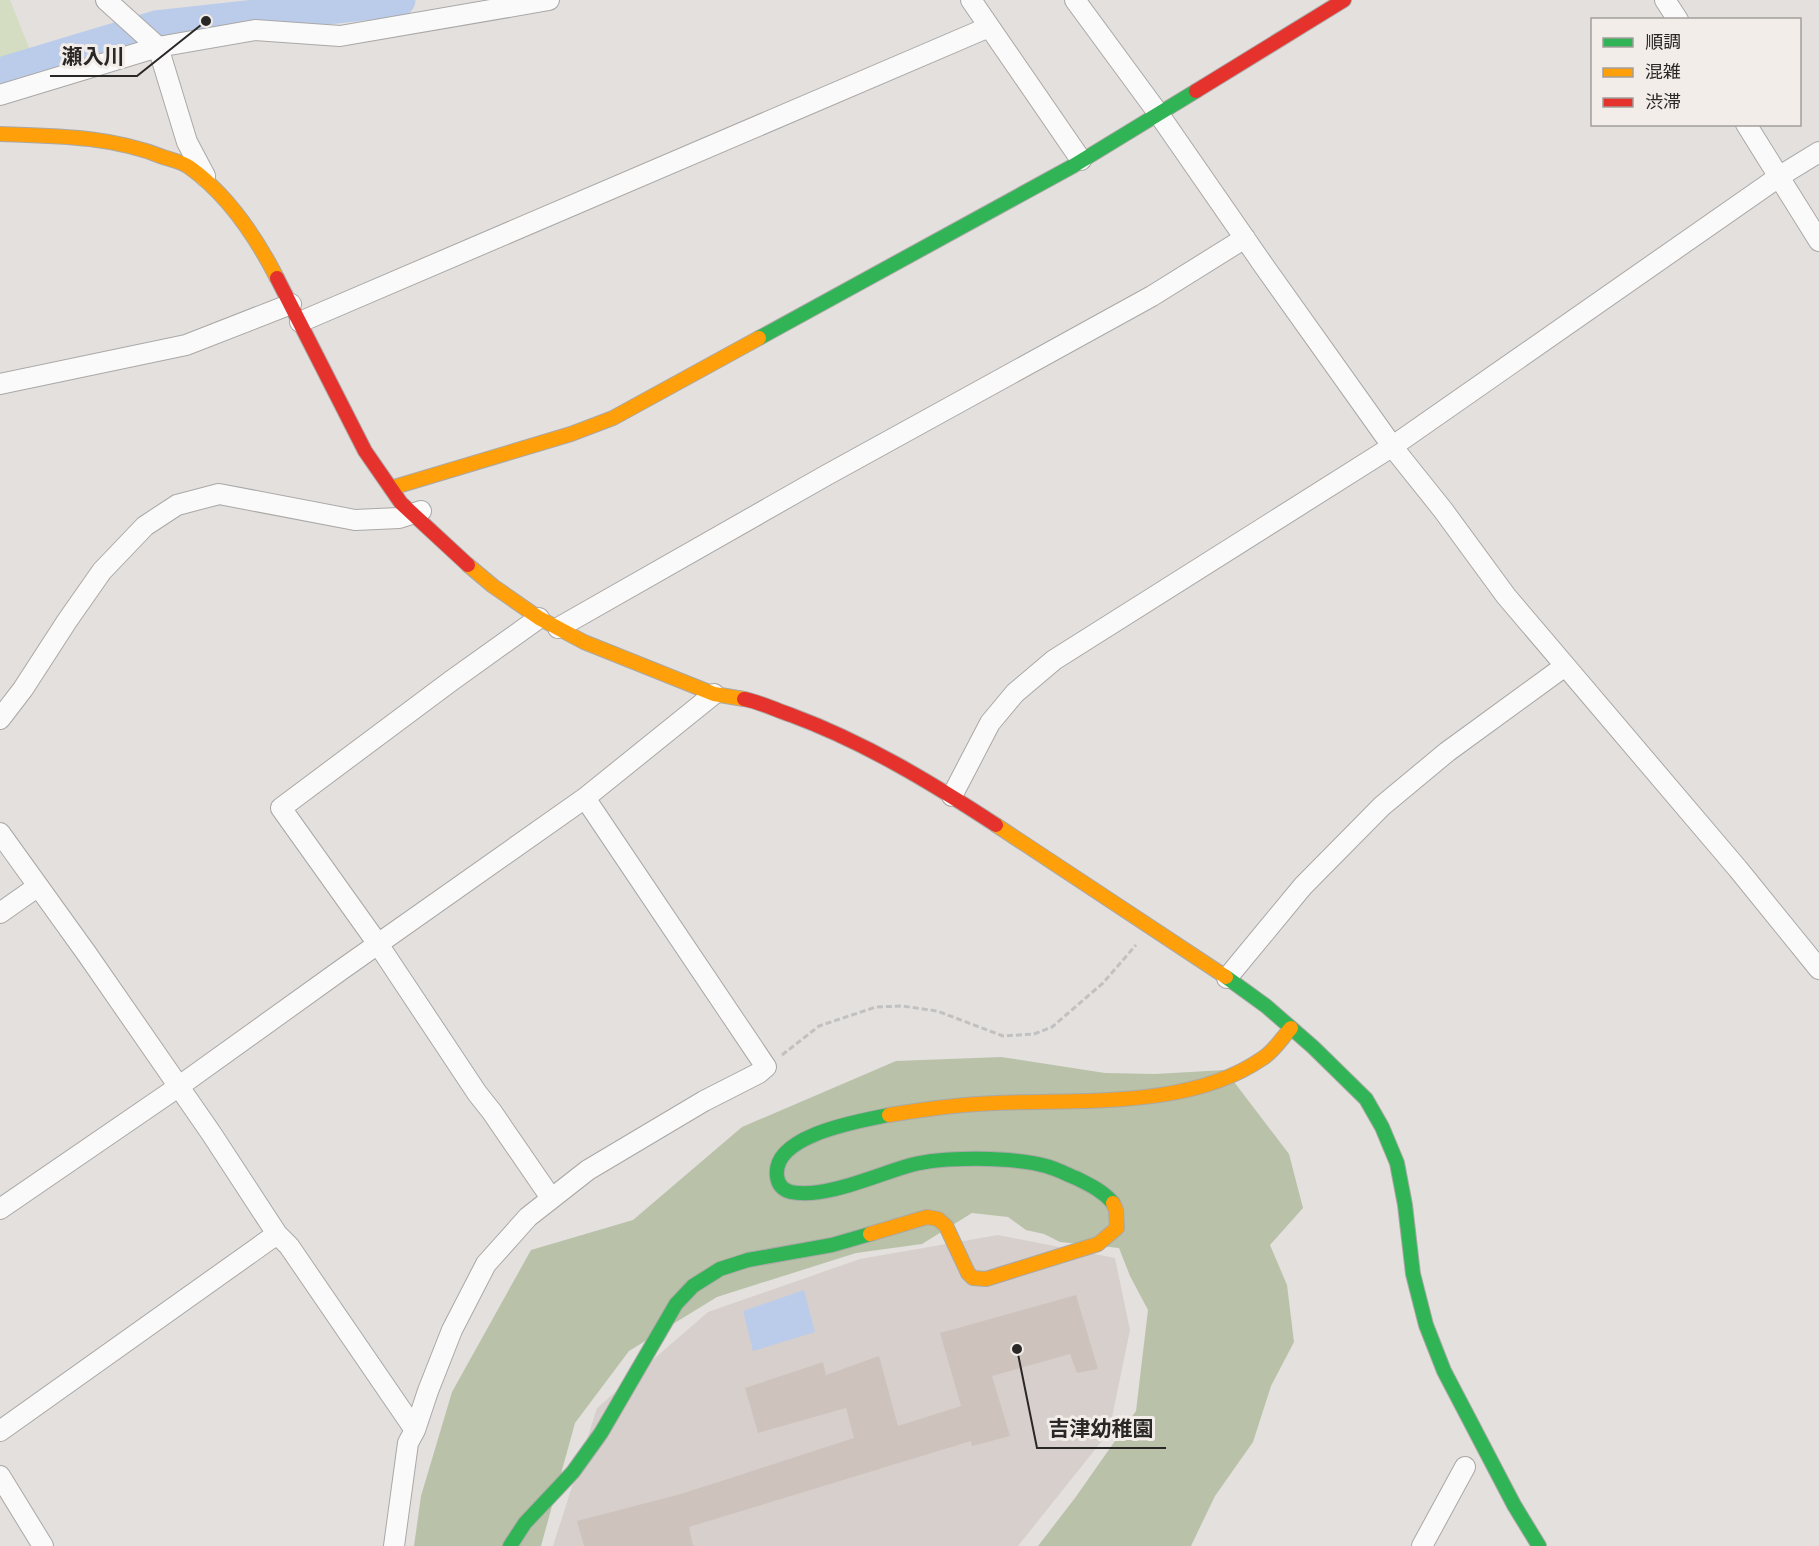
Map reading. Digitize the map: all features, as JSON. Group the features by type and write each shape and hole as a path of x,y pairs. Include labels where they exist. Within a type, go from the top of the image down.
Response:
{"street":[{"path":"106,0 155,45 188,142 223,213"},
{"path":"0,95 155,45 255,30 340,36 549,0"},
{"path":"971,0 1081,160"},
{"path":"1075,0 1158,113 1393,446 1506,596 1738,869 1819,969"},
{"path":"391,488 571,434 614,418 1052,178 1344,0"},
{"path":"1665,0 1677,18"},
{"path":"300,322 989,27"},
{"path":"1747,126 1819,241"},
{"path":"0,134 76,137 114,142 151,152 187,166 208,184 238,216 270,264 365,451 401,503 418,512 446,546 493,586 540,618 584,642 714,694 750,700 823,727 871,750 952,796 1227,978 1266,1006 1291,1028 1366,1099 1382,1127 1397,1162 1406,1205 1413,1274 1426,1325 1444,1371 1514,1505 1539,1546"},
{"path":"952,796 990,723 1016,693 1054,660 1393,446 1780,176 1819,152"},
{"path":"558,628 825,476 1152,296 1245,238"},
{"path":"0,384 186,345 291,304"},
{"path":"0,719 23,689 102,571 145,526 177,505 219,494 355,520 399,518 418,512"},
{"path":"540,618 460,674 281,808 551,1198"},
{"path":"1227,978 1303,886 1382,806 1447,752 1565,666"},
{"path":"0,1209 178,1087 341,969 585,798 714,694"},
{"path":"394,1546 408,1443 415,1430 452,1330 486,1263 528,1217 588,1170 766,1067 585,798"},
{"path":"0,833 87,954 211,1133 277,1234 289,1246 415,1430"},
{"path":"0,913 38,887"},
{"path":"510,1546 525,1523 573,1472 601,1433 676,1304 693,1286 720,1269 748,1260 832,1245 927,1217 938,1219 946,1226 968,1274 973,1278 986,1279 1098,1244 1117,1228 1116,1207 1101,1190 1054,1168 1020,1161 940,1160 904,1166 832,1190 794,1193 784,1190 778,1181 776,1171 782,1158 794,1146 832,1127 961,1105 1118,1100 1190,1090 1226,1078 1252,1065 1272,1052 1291,1028"},
{"path":"0,1431 277,1234"},
{"path":"1422,1546 1466,1467"},
{"path":"0,1476 43,1546"}],"path":[{"path":"766,1067 819,1026 876,1007 902,1006 937,1011 1003,1036 1034,1034 1052,1027 1074,1009 1103,983 1137,943"}],"shaded area":[{"path":"998,1235 1115,1258 1130,1330 1109,1432 1018,1546 553,1546 597,1408 708,1312 860,1259"}],"green space":[{"path":"0,0 10,0 39,73 0,86"},
{"path":"1001,1057 1105,1073 1155,1074 1225,1070 1289,1154 1303,1208 1270,1245 1287,1285 1294,1342 1271,1386 1253,1442 1215,1496 1191,1546 1038,1546 1136,1411 1148,1310 1130,1276 1119,1248 1060,1242 1044,1234 1026,1230 1008,1217 972,1213 922,1244 856,1253 717,1297 629,1351 575,1423 541,1546 414,1546 421,1496 452,1392 531,1250 633,1220 742,1127 896,1061"}],"water":[{"path":"804,1290 815,1332 753,1351 743,1311"}],"building":[{"path":"1076,1295 1098,1369 1077,1373 1070,1354 992,1376 1010,1436 972,1446 971,1441 689,1527 693,1546 584,1546 577,1521 681,1494 854,1438 846,1408 758,1433 745,1388 823,1362 826,1375 879,1356 898,1426 961,1406 940,1333"}],"waterway":[{"path":"0,74 156,27 399,0"}],"traffic: fast":[{"path":"759,338 1073,166 1196,91"},
{"path":"1226,977 1266,1006 1313,1047 1366,1099 1382,1127 1397,1163 1405,1205 1413,1274 1426,1325 1444,1371 1514,1505 1539,1546"},
{"path":"889,1115 840,1126 803,1140 788,1150 779,1162 777,1176 780,1184 791,1192 819,1192 925,1162 997,1159 1032,1163 1054,1169 1091,1186 1113,1203"},
{"path":"510,1546 525,1523 573,1472 601,1433 676,1304 693,1286 720,1269 748,1260 832,1245 870,1234"}],"traffic: slow":[{"path":"0,134 103,141 143,150 186,165 228,203 260,247 277,278"},
{"path":"391,488 571,434 613,418 759,338"},
{"path":"468,565 493,586 539,618 584,642 714,694 744,699"},
{"path":"996,825 1226,977"},
{"path":"889,1115 970,1104 1099,1100 1169,1094 1203,1086 1234,1074 1267,1055 1291,1028"},
{"path":"870,1234 927,1217 938,1219 946,1226 968,1273 973,1278 986,1279 1098,1244 1117,1228 1116,1210 1113,1203"}],"traffic: jam":[{"path":"1196,91 1344,0"},
{"path":"277,278 365,451 401,503 468,565"},
{"path":"744,699 762,704 845,738 922,779 996,825"}],"place":[{"name":"瀬入川","path":"206,21"},
{"name":"吉津幼稚園","path":"1017,1349"}]}
